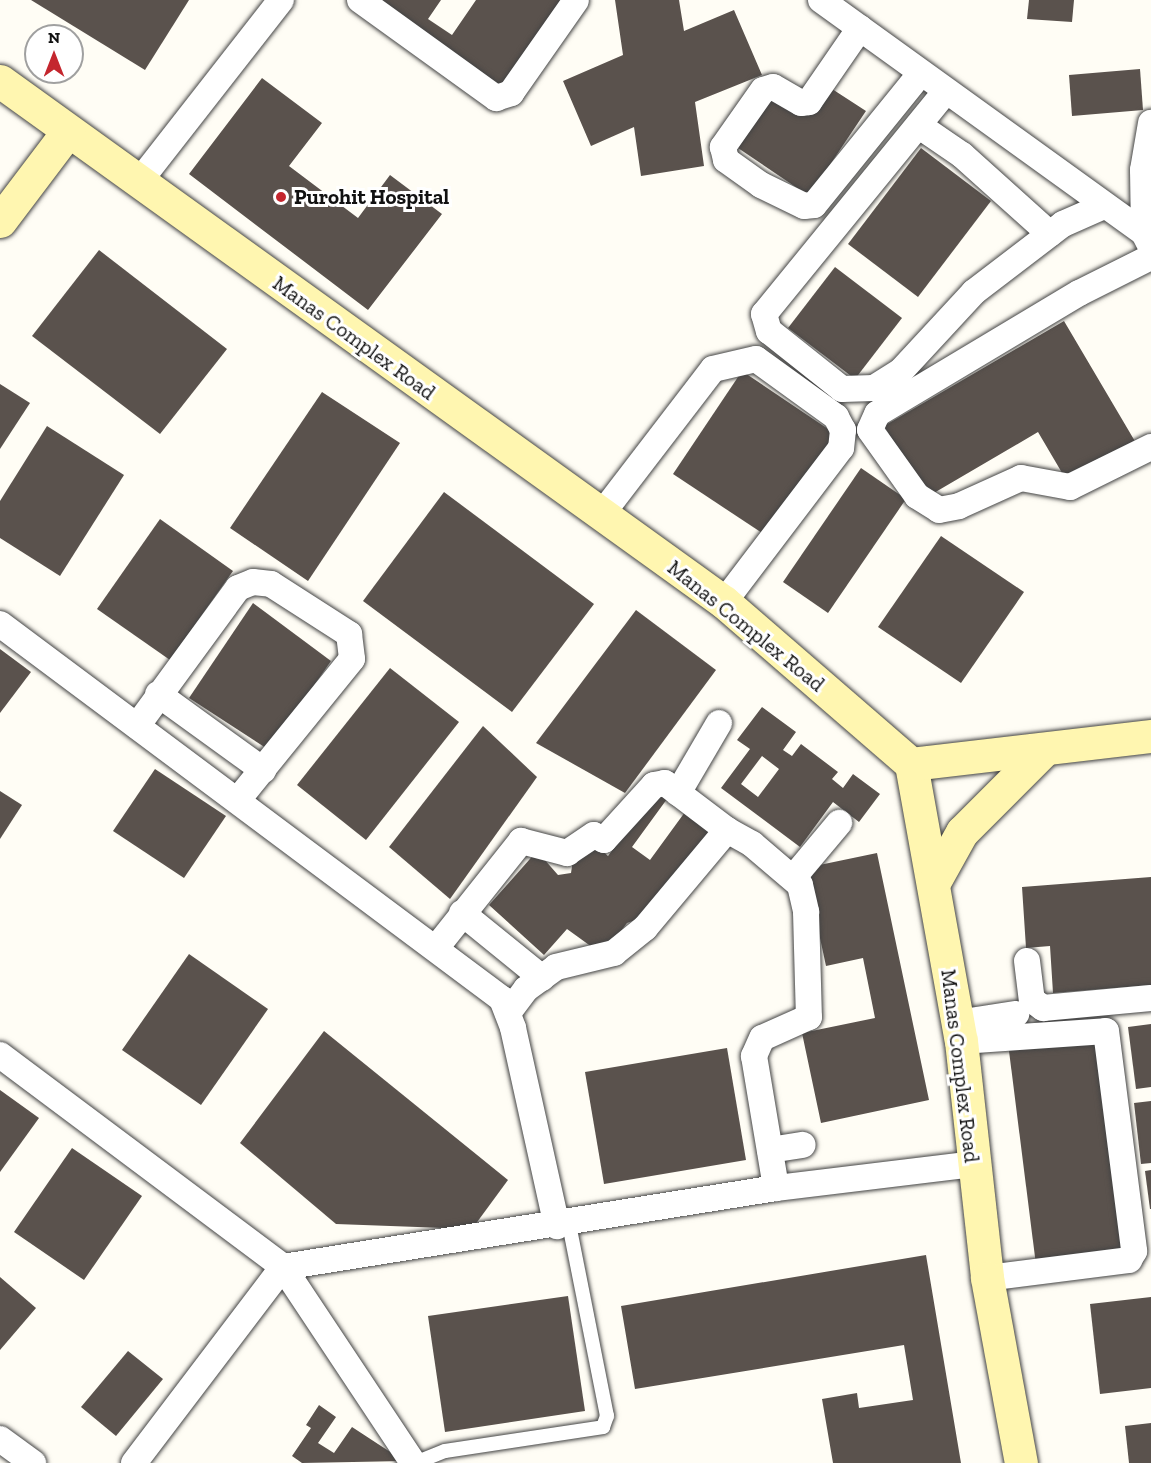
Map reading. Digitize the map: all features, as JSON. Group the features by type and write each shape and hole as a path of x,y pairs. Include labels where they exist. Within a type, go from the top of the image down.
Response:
{"street":[{"path":"138,183 281,0"},
{"path":"360,0 496,98 512,93 576,0"},
{"path":"830,3 860,28 1104,206 1149,246"},
{"path":"860,28 809,102 801,104 773,87 763,90 723,147 726,160 761,185 804,206 814,205 921,73"},
{"name":"Manas Complex Road","path":"0,81 138,183 724,602 911,764 959,1032 987,1278 1021,1463"},
{"path":"946,91 921,127 764,314 769,331 842,389 874,388 900,372 974,292 1050,234 1104,206"},
{"path":"1149,246 1143,170 1151,123"},
{"path":"921,127 962,155 1050,234"},
{"path":"0,221 68,131"},
{"path":"1149,246 1089,288 877,414 870,430 917,496 939,510 959,506 1021,478 1070,487 1151,447"},
{"path":"601,515 713,369 756,359 836,417 843,429 841,448 724,602"},
{"path":"137,726 158,694 238,588 253,582 271,584 349,634 352,659 238,800"},
{"path":"0,624 486,985 508,1013 563,1225"},
{"path":"158,694 263,770"},
{"path":"678,793 719,723"},
{"path":"911,764 1151,736"},
{"path":"933,884 962,832 1045,749"},
{"path":"436,948 521,841 567,853 594,835 604,840 654,785 665,783 800,885 806,912 809,1017 762,1038 754,1056 776,1188"},
{"path":"793,878 839,823"},
{"path":"508,1013 526,989 556,967 615,953 645,928 727,830"},
{"path":"462,913 542,978"},
{"path":"1027,961 1032,1000 1043,1008 1151,998"},
{"path":"959,1032 1016,1014"},
{"path":"959,1032 1106,1031 1134,1251 1129,1260 987,1278"},
{"path":"0,1055 283,1267 414,1463"},
{"path":"770,1150 803,1144"},
{"path":"134,1463 283,1267 563,1225 776,1188 973,1164"},
{"path":"0,1438 33,1463"}],"lane":[{"path":"414,1463 446,1451 603,1427 607,1416 563,1225"}],"building":[{"path":"31,0 189,0 145,70 84,33 84,24 70,24"},
{"path":"365,0 441,0 428,19 452,35 476,0 565,0 499,93"},
{"path":"615,0 679,0 684,31 734,10 762,75 695,102 704,166 641,176 634,127 591,146 563,81 623,55"},
{"path":"1029,0 1074,0 1072,22 1027,19"},
{"path":"1140,69 1143,110 1072,116 1069,75"},
{"path":"262,78 322,123 289,166 358,218 390,175 442,214 368,310 189,174"},
{"path":"829,87 866,111 809,196 738,148 775,93 809,116"},
{"path":"921,148 991,201 918,297 848,244"},
{"path":"99,250 227,349 160,434 32,336"},
{"path":"835,267 902,318 855,379 788,328"},
{"path":"1064,321 1136,443 1068,483 1038,432 927,497 884,426"},
{"path":"742,371 837,435 768,537 673,474"},
{"path":"0,384 30,403 0,449"},
{"path":"322,392 400,443 308,581 230,528"},
{"path":"47,426 124,475 60,576 0,538 0,501"},
{"path":"861,468 906,499 828,613 783,582"},
{"path":"444,492 594,604 512,712 363,601"},
{"path":"160,519 233,571 170,660 97,609"},
{"path":"941,536 1024,592 961,683 878,627"},
{"path":"253,603 331,661 269,750 189,698"},
{"path":"636,610 716,670 625,793 536,743"},
{"path":"0,649 31,672 0,713"},
{"path":"390,668 459,722 366,840 297,785"},
{"path":"762,707 796,732 783,750 792,756 801,744 838,772 832,779 843,788 853,774 880,794 859,822 833,802 800,847 721,788 750,749 737,740","holes":["762,756 779,769 758,797 741,784"]},
{"path":"483,726 537,777 450,899 389,847"},
{"path":"155,769 226,816 184,878 113,831"},
{"path":"0,791 22,805 0,839"},
{"path":"655,791 667,799 632,847 650,860 685,812 715,834 655,913 627,923 603,955 567,929 544,955 489,905 537,851 558,875 571,873 573,860 590,840 608,856"},
{"path":"877,853 929,1100 821,1123 802,1033 875,1018 863,958 826,966 805,868"},
{"path":"1151,877 1151,985 1053,993 1050,946 1026,948 1022,887"},
{"path":"189,954 268,1009 201,1105 122,1050"},
{"path":"1151,1024 1151,1087 1136,1089 1128,1027"},
{"path":"324,1031 508,1180 472,1229 336,1224 240,1143"},
{"path":"1103,1031 1130,1254 1036,1265 1008,1043"},
{"path":"727,1048 746,1160 604,1184 585,1072"},
{"path":"0,1090 39,1118 0,1172"},
{"path":"1151,1101 1151,1163 1141,1164 1134,1103"},
{"path":"72,1148 142,1196 84,1280 14,1232"},
{"path":"1151,1170 1151,1209 1150,1209 1145,1171"},
{"path":"926,1255 961,1463 833,1463 822,1399 857,1393 859,1408 913,1400 904,1345 635,1389 621,1306"},
{"path":"0,1277 36,1308 0,1350"},
{"path":"568,1296 585,1411 445,1432 428,1316"},
{"path":"1151,1297 1151,1388 1100,1394 1090,1304"},
{"path":"128,1351 163,1379 116,1436 81,1407"},
{"path":"319,1405 336,1417 318,1443 334,1453 352,1427 404,1461 302,1463 292,1456 311,1428 306,1425"},
{"path":"1151,1423 1151,1463 1129,1463 1125,1426"}],"place":[{"name":"Purohit Hospital","path":"281,197"}]}
